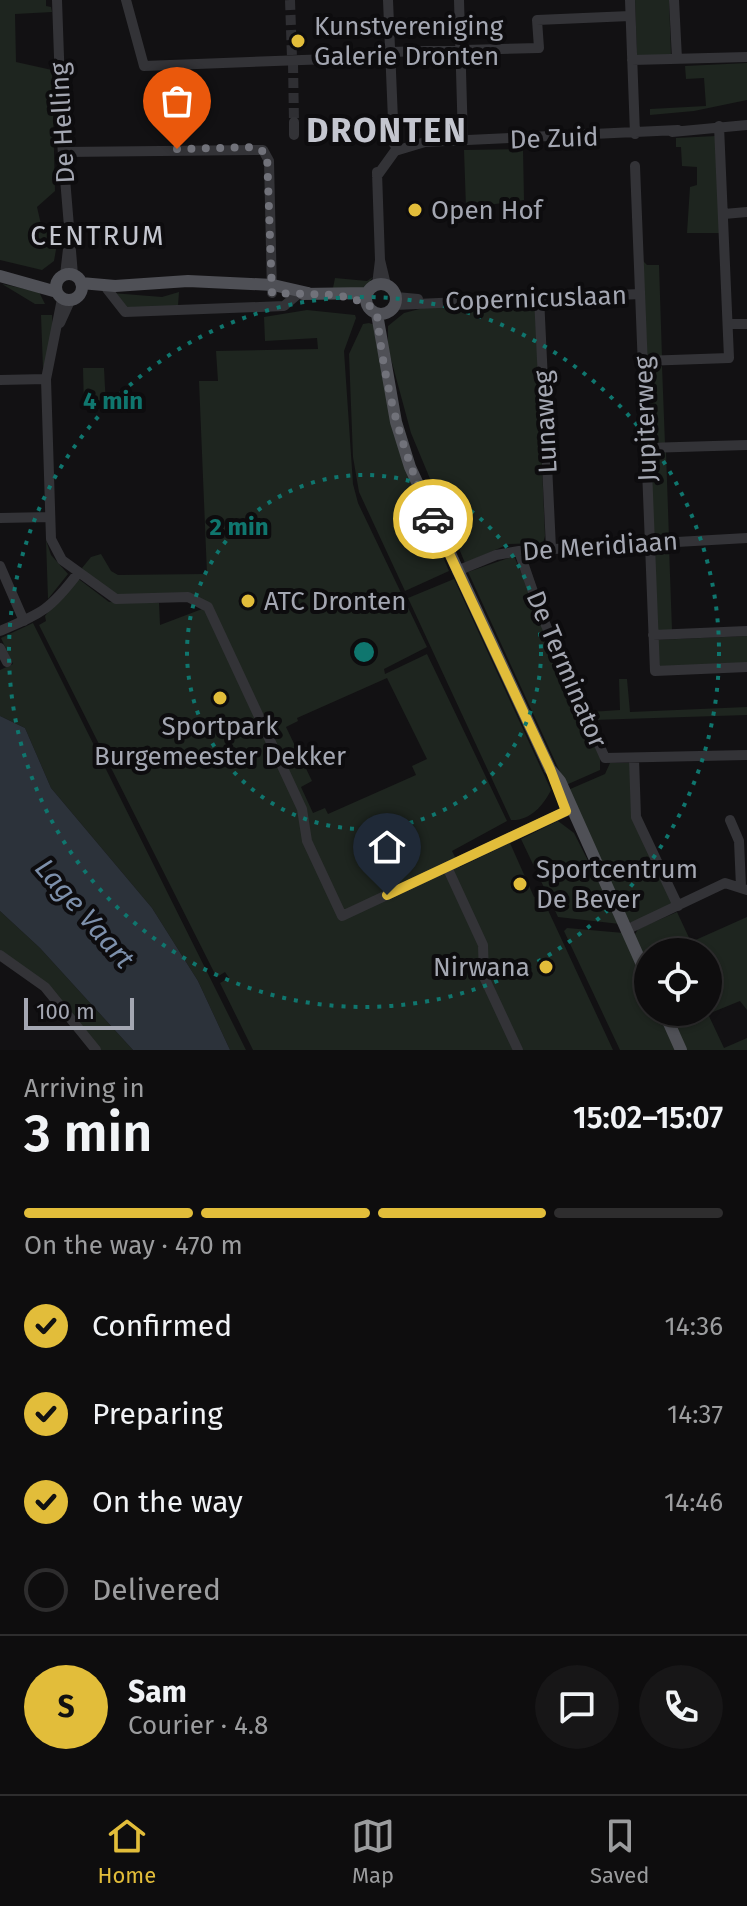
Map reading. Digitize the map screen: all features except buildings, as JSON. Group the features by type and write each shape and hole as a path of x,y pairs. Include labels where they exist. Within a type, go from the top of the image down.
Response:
{"main road":[{"path":"0,276 22,282 68,287 162,284 181,288 200,283 241,285 302,294 338,295 374,291"},
{"path":"374,291 389,307"},
{"path":"374,291 389,307"},
{"path":"389,307 384,346 396,422 410,467 634,947"},
{"path":"670,1026 681,1050"}],"street":[{"name":"De Helling","path":"57,0 68,287 46,379 50,517 56,553 78,573 116,599 188,597 208,607 302,809 308,845 342,916 447,867"},
{"path":"126,0 144,66 330,59"},
{"path":"374,291 380,260 379,160 393,140 388,0"},
{"path":"459,0 463,141"},
{"path":"630,0 635,134"},
{"path":"674,0 677,59"},
{"path":"390,52 539,48 537,20 630,16"},
{"path":"632,60 747,57"},
{"path":"175,65 177,139"},
{"path":"294,122 294,135"},
{"name":"De Zuid","path":"393,140 425,142 635,134 650,137 678,130 747,125"},
{"path":"643,361 729,358 719,126"},
{"name":"De Zuid","path":"377,176 395,151 425,142"},
{"path":"64,152 256,147 266,153 269,161 272,289"},
{"name":"Jupiterweg","path":"635,166 655,671 747,667"},
{"path":"724,214 747,212"},
{"path":"111,287 125,312 284,306 302,294"},
{"name":"Copernicuslaan","path":"389,307 432,301 640,294"},
{"name":"Lunaweg","path":"539,297 551,548"},
{"path":"728,324 747,324"},
{"path":"0,380 46,379"},
{"path":"646,448 747,445"},
{"path":"0,518 50,517"},
{"name":"De Meridiaan","path":"457,571 496,555 519,551 650,541 747,538"},
{"name":"De Terminator","path":"519,551 540,612 604,756 609,760 634,759"},
{"path":"0,566 24,621"},
{"path":"0,631 53,605 78,573"},
{"path":"653,635 747,631"},
{"path":"0,648 7,662"},
{"path":"678,906 636,817 634,759 747,755"},
{"path":"518,1050 484,977 483,945 447,867 569,810"},
{"path":"626,930 725,883 744,888 739,841 730,820"},
{"path":"0,955 45,987 96,1050"}],"shaded area":[{"path":"0,0 46,0 46,6 51,7 52,12 15,14 16,62 52,70 55,191 37,207 43,233 60,227 54,261 42,270 0,260"},
{"path":"635,0 669,0 671,55 637,56"},
{"path":"747,63 747,100 694,111 650,115 650,109 706,106 704,78 686,79 685,66"},
{"path":"716,136 720,233 687,233 690,187 697,185 697,167 682,166 681,147 676,147 676,138"},
{"path":"523,149 524,200 466,208 464,150"},
{"path":"643,261 647,265 659,265 662,357 647,358"},
{"path":"373,277 365,288 333,288 335,278 367,281"},
{"path":"2,284 39,292 45,304 35,304"},
{"path":"179,292 178,306 128,308 112,293 162,297"},
{"path":"535,301 545,536 543,543 509,544 465,563 411,433 388,348 388,326 404,313 427,307"},
{"name":"Sportpark Burgemeester Dekker","path":"307,310 355,315 344,351 353,484 358,503 427,647 384,669 385,674 427,654 507,821 452,851 460,867 510,843 534,897 541,895 613,1050 253,1050 220,983 229,978 225,972 217,977 215,974 39,625 46,621 45,616 76,577 109,602 159,603 160,625 210,606 209,603 113,594 84,574 82,568 91,557 101,554 111,571 118,575 207,574 199,381 218,381 216,351 318,349 317,338 265,341 264,317","holes":["387,678 427,759 412,766 416,775 328,814 325,808 313,813 301,787 312,781 286,727 298,721 297,718"]},
{"path":"41,315 52,315 53,331 43,369"},
{"path":"363,324 375,325 413,486 449,571 405,591 359,492 353,457 349,354"},
{"path":"662,366 665,444 649,440 647,367"},
{"path":"83,368 104,368 106,407 84,408"},
{"path":"666,452 669,538 652,539 649,462 654,455"},
{"path":"46,540 51,555 68,574 48,599"},
{"path":"669,547 672,630 654,631 652,548"},
{"path":"514,556 600,757 600,770 566,785 468,572"},
{"path":"454,579 551,790 540,807 518,820 511,820 408,598"},
{"path":"33,623 246,1050 230,1050 198,981 152,908 51,788 25,728 0,716 0,670 13,664 1,638"},
{"path":"747,636 747,664 656,667 655,640"},
{"path":"619,679 627,679 630,712 747,707 747,715 593,720 590,712 620,710"},
{"path":"610,763 631,763 633,819 673,905 633,923 628,921 568,790 605,774"},
{"path":"558,821 574,833 620,924 558,917 521,839"},
{"path":"0,911 40,948 133,1050 98,1050 50,991 0,950"},
{"path":"677,912 689,938 635,938 638,929"},
{"path":"747,917 747,1010 740,1001 722,1008 722,938 700,938"},
{"path":"567,928 624,933 634,955 634,1026 667,1026 678,1050 620,1050 564,931"},
{"path":"675,1026 714,1026 724,1048 747,1038 747,1050 686,1050"}],"water":[{"name":"Lage Vaart","path":"0,716 25,728 51,788 152,908 198,981 230,1050 133,1050 40,948 0,911"}],"tunnel":[{"path":"290,0 292,58"},
{"path":"293,63 294,122"}],"way so far":[{"path":"177,149 256,147 267,154 272,293 338,295 367,303 377,314 396,422 410,467 433,519"}],"place":[{"name":"Kunstvereniging Galerie Dronten","path":"298,41"},
{"name":"Open Hof","path":"415,210"},
{"name":"ATC Dronten","path":"248,601"},
{"name":"Sportpark Burgemeester Dekker","path":"220,698"},
{"name":"Sportcentrum De Bever","path":"520,884"},
{"name":"Nirwana","path":"546,967"}],"district":[{"name":"DRONTEN","path":"387,130"},
{"name":"CENTRUM","path":"98,235"}],"route":[{"path":"387,895 566,811 552,782 550,769 433,519"}]}
